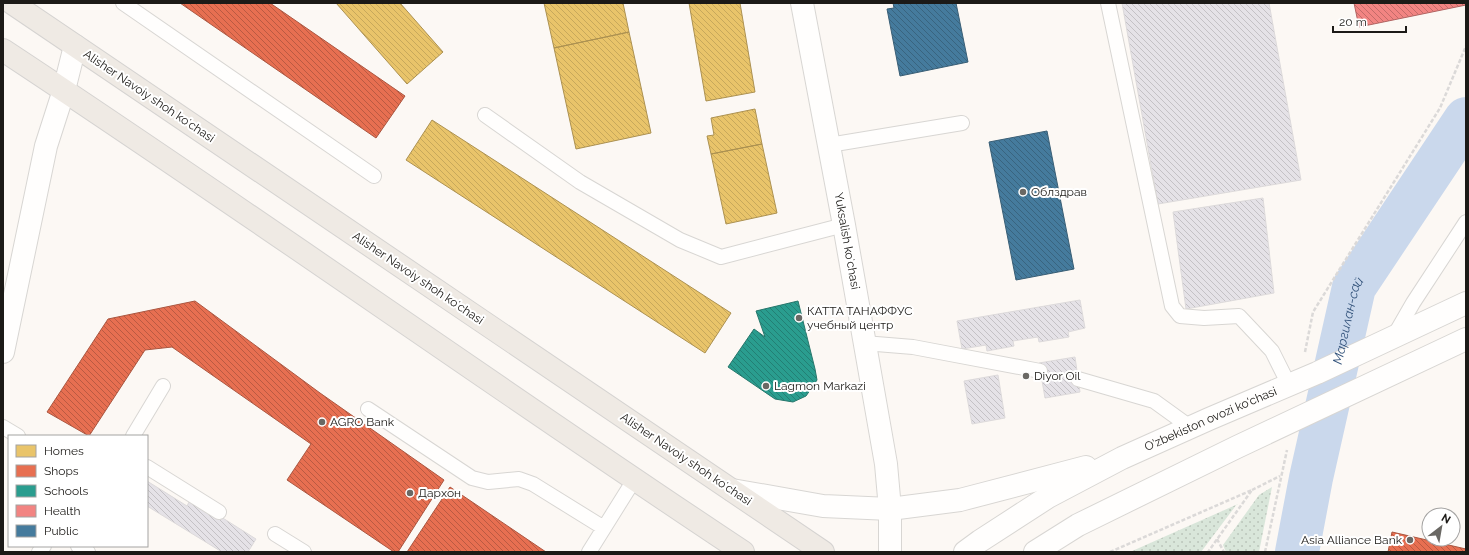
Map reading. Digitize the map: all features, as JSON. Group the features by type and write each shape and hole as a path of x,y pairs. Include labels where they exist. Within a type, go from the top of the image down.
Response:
{"main road":[{"name":"Alisher Navoiy shoh koʻchasi","path":"12,3 823,552"},
{"name":"Yuksalish koʻchasi","path":"802,3 844,226 886,464 890,509 890,552"},
{"path":"3,352 46,146 64,90 75,46"},
{"path":"3,50 742,552"},
{"name":"O'zbekiston ovozi ko'chasi","path":"965,552 1048,497 1122,458 1190,427 1317,373 1466,303"},
{"path":"1035,552 1073,528 1237,447 1466,339"},
{"path":"732,490 823,506 890,509 960,500 1122,458"}],"lane":[{"path":"123,3 374,176"},
{"path":"1108,3 1172,306 1180,316 1204,318 1239,316 1272,351 1289,385"},
{"path":"485,115 580,182 680,240 721,257 844,226"},
{"path":"829,145 962,123"},
{"path":"1388,340 1466,222"},
{"path":"864,342 913,347 1040,371"},
{"path":"1078,379 1154,401 1190,427"},
{"path":"134,435 163,386"},
{"path":"368,409 472,478 488,482 519,479 534,484 604,528"},
{"path":"3,427 16,435"},
{"path":"148,468 219,512"},
{"path":"589,552 634,480"},
{"path":"275,534 304,552"}],"path":[{"path":"1305,354 1314,312 1440,108 1466,46"},
{"path":"1265,552 1280,476 1294,421"},
{"path":"1110,552 1252,490 1280,476"},
{"path":"1208,552 1252,490"},
{"path":"1217,540 1224,552"}],"shaded area":[{"path":"1272,487 1259,552 1226,552 1223,545 1259,495"},
{"path":"1236,505 1201,552 1130,552"}],"building: Homes":[{"path":"336,3 400,3 443,52 407,84"},
{"path":"544,3 623,3 629,32 554,48"},
{"path":"689,3 740,3 755,92 706,101"},
{"path":"629,32 651,133 576,149 554,48"},
{"path":"755,109 762,144 711,154 707,136 714,135 711,118"},
{"path":"432,120 731,313 705,353 406,160"},
{"path":"762,144 777,213 726,224 711,154"}],"building: Shops":[{"path":"180,3 270,3 405,96 376,138"},
{"name":"AGRO Bank","path":"195,301 320,393 444,480 398,552 394,552 287,480 311,444 172,347 145,350 90,435 87,435 47,412 108,319"},
{"path":"450,487 546,552 407,552"},
{"name":"Asia Alliance Bank","path":"1392,532 1421,539 1421,547 1457,547 1466,549 1466,552 1388,552"}],"building: Schools":[{"path":"798,301 817,380 806,396 793,402 775,399 728,367 754,329 765,337 756,311"}],"building: Health":[{"path":"1354,3 1466,3 1466,5 1359,27"}],"building: Public":[{"path":"893,3 956,3 968,62 900,76 887,9 894,8"},
{"path":"1047,131 1074,269 1016,280 989,142"}],"building: Other":[{"path":"1122,3 1269,3 1301,180 1158,204"},
{"path":"1263,198 1274,293 1186,309 1173,212"},
{"path":"1080,300 1085,328 1068,332 1069,337 1039,342 1038,337 1013,341 1014,346 987,351 986,345 962,349 957,321"},
{"path":"1075,357 1080,392 1045,398 1039,363"},
{"path":"998,375 1005,418 972,424 964,381"},
{"path":"148,482 187,506 191,498 256,539 248,552 222,552 148,507"}],"waterway":[{"name":"Маргилан-сай","path":"1297,552 1311,478 1354,287 1466,119"}],"place":[{"name":"Облздрав","path":"1023,192"},
{"name":"КАТТА ТАНАФФУС учебный центр","path":"799,318"},
{"name":"Diyor Oil","path":"1026,376"},
{"name":"Lagmon Markazi","path":"766,386"},
{"name":"AGRO Bank","path":"322,422"},
{"name":"Дархон","path":"410,493"},
{"name":"Asia Alliance Bank","path":"1410,540"}]}
